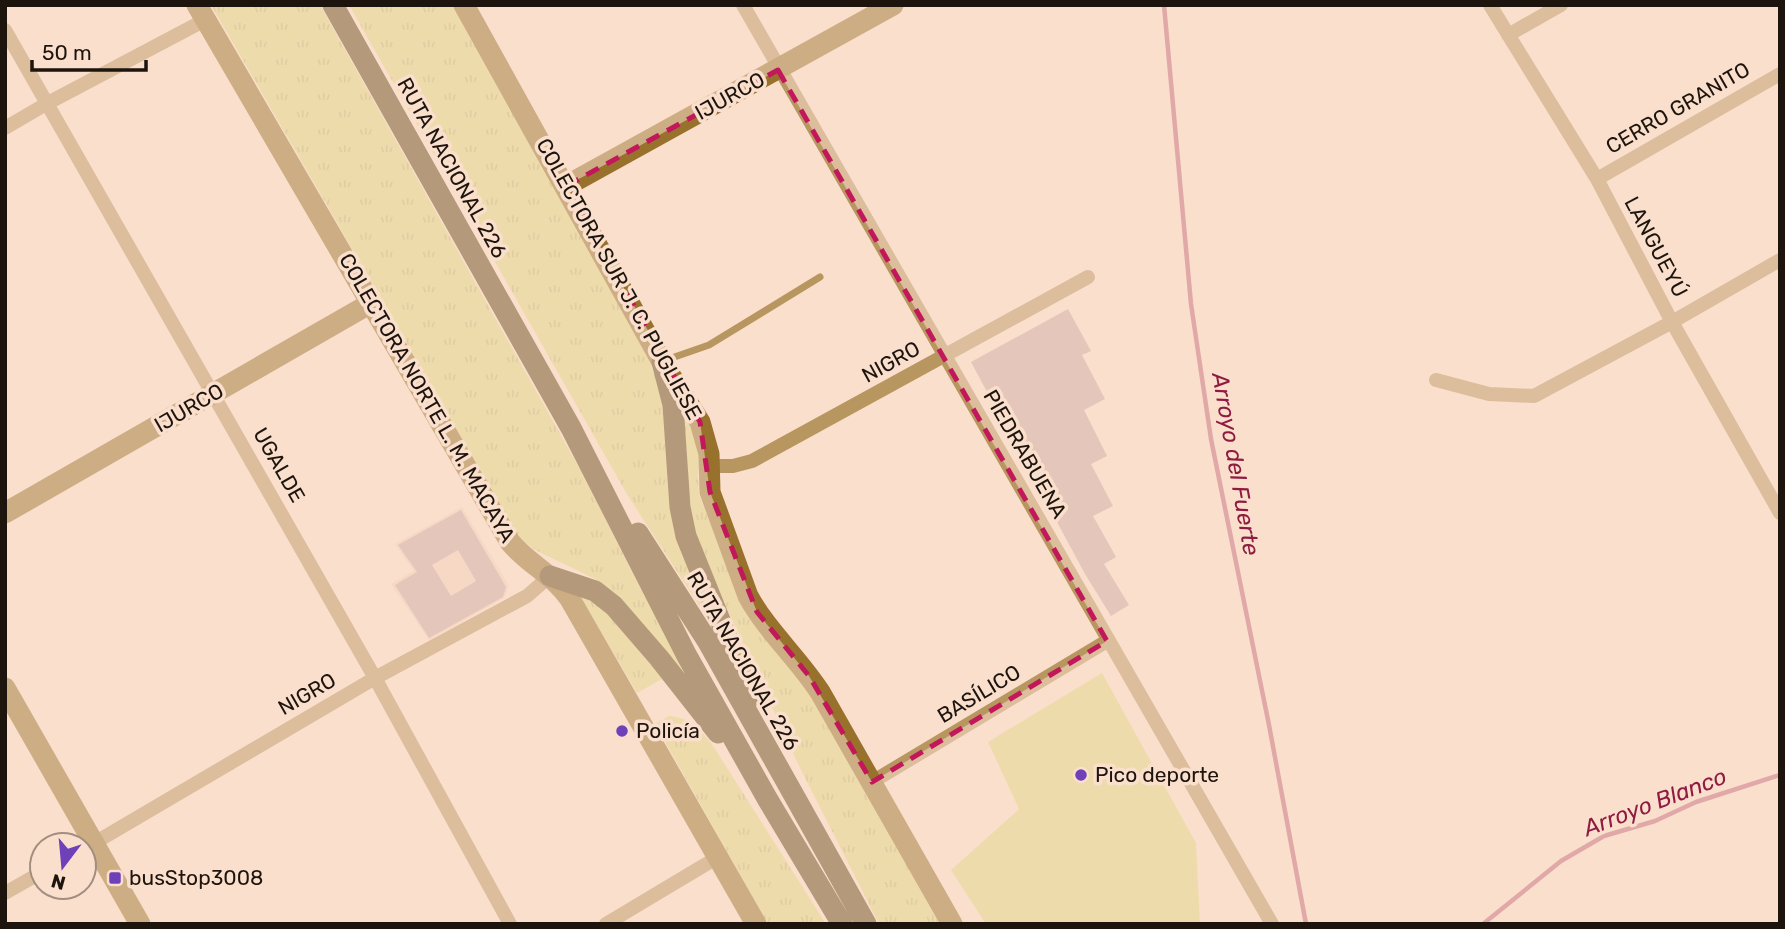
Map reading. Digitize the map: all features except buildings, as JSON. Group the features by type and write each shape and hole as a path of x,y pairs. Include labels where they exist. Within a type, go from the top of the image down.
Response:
{"highway":[{"name":"RUTA NACIONAL 226","path":"333,5 571,428 687,656 842,924"},
{"path":"662,362 673,405 680,507 686,536 788,787"},
{"name":"RUTA NACIONAL 226","path":"571,428 708,642 866,924"},
{"path":"550,576 595,591 614,606 676,679 768,800"}],"main road":[{"name":"COLECTORA SUR J. C. PUGLIESE","path":"464,5 662,362 700,422 707,442 713,504 748,596 757,612 809,676 952,924"},
{"name":"IJURCO","path":"566,186 893,5"},
{"name":"COLECTORA NORTE L. M. MACAYA","path":"201,12 510,542 521,555 550,576 570,599 756,924"},
{"name":"IJURCO","path":"5,513 371,303"},
{"path":"5,688 81,831"},
{"path":"98,860 140,924"}],"street":[{"name":"PIEDRABUENA","path":"743,5 1272,924"},
{"name":"LANGUEYÚ","path":"1490,5 1597,180 1672,322 1780,513"},
{"path":"1508,35 1561,5"},
{"path":"5,128 201,12"},
{"name":"UGALDE","path":"5,30 376,678 510,924"},
{"name":"CERRO GRANITO","path":"1597,180 1780,74"},
{"path":"1436,380 1489,394 1534,396 1780,260"},
{"name":"NIGRO","path":"710,466 733,466 752,461 1087,277"},
{"name":"NIGRO","path":"98,841 376,678 527,596 550,576"},
{"name":"BASÍLICO","path":"872,782 1107,641"},
{"path":"606,924 718,857"},
{"path":"5,893 28,880"}],"lane":[{"path":"662,362 709,345 820,277"}],"highlighted area":[{"path":"778,70 1107,641 872,782 809,676 757,612 710,492 700,422 566,186"}],"shaded area":[{"path":"462,507 509,586 504,598 429,640 391,584 414,571 395,544"}],"green space":[{"path":"211,5 320,5 582,473 697,693 610,591 595,579 537,551 520,539"},
{"path":"349,5 458,5 636,326 658,379 715,630 628,496"},
{"path":"685,413 691,423 700,459 699,495 736,585 797,671 942,924 879,924 797,762 698,543 688,492 683,421"},
{"path":"591,595 664,678 637,693 582,599"},
{"name":"Pico deporte","path":"1102,673 1196,843 1200,924 986,924 951,870 1019,809 988,742"},
{"path":"669,716 688,721 712,744 826,924 768,924 655,724"}],"waterway":[{"name":"Arroyo del Fuerte","path":"1164,5 1191,304 1211,439 1306,924"},
{"name":"Arroyo Blanco","path":"1483,924 1561,861 1604,836 1655,821 1696,802 1780,775"}],"place":[{"name":"Policía","path":"622,731"},
{"name":"Pico deporte","path":"1081,775"},
{"name":"busStop3008","path":"115,878"}]}
